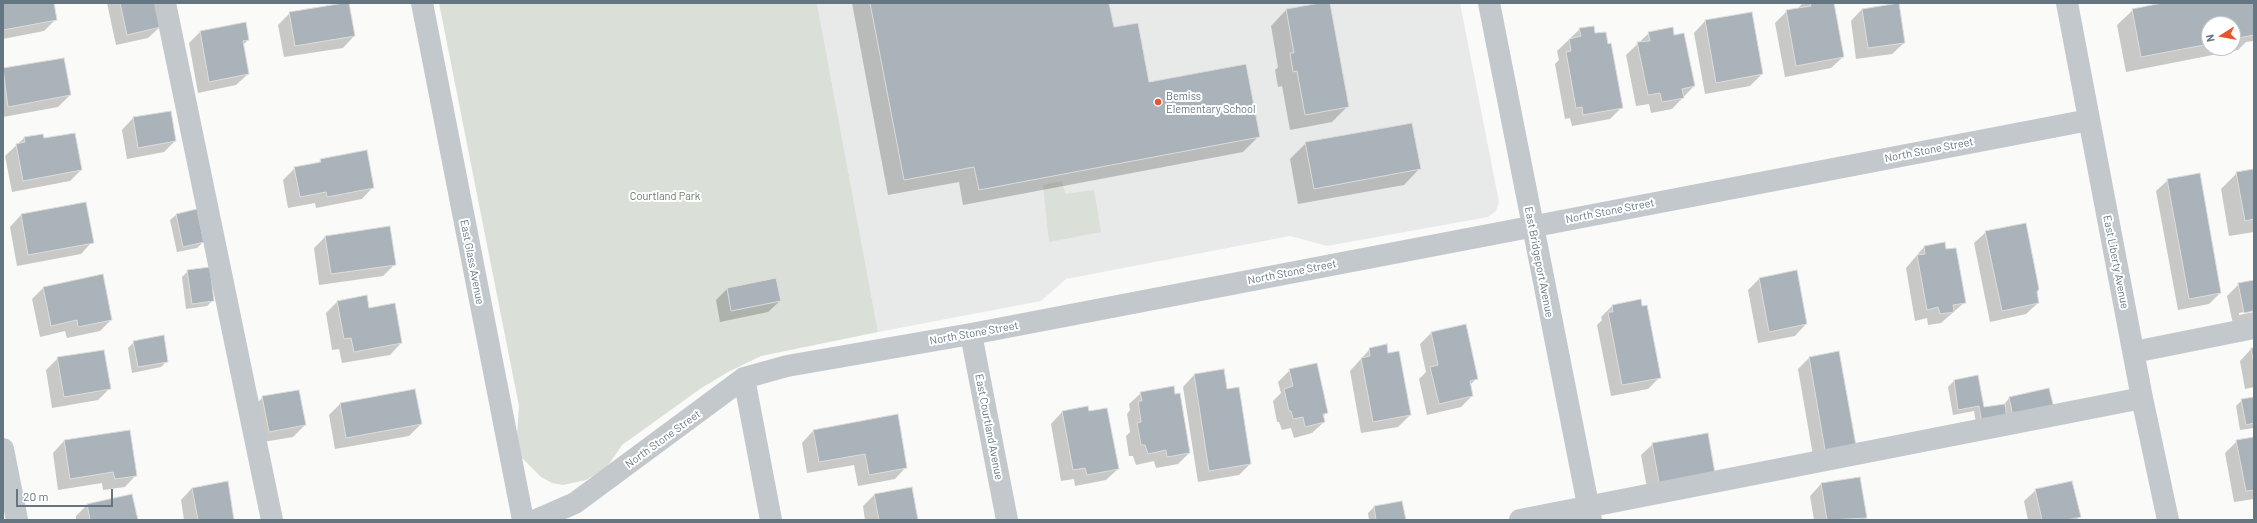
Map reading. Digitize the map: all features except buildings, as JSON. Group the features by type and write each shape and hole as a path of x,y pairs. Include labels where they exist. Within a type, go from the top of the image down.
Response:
{"street":[{"path":"166,3 272,520"},
{"name":"East Glass Avenue","path":"422,3 523,520"},
{"name":"East Bridgeport Avenue","path":"1489,3 1590,513"},
{"name":"East Liberty Avenue","path":"2067,3 2142,398 2168,520"},
{"name":"North Stone Street","path":"536,520 575,503 744,378 787,366 971,334 2089,120"},
{"path":"2134,352 2254,328"},
{"name":"East Courtland Avenue","path":"971,334 1007,520"},
{"path":"744,378 772,520"},
{"path":"1520,520 1590,513 2142,398"},
{"path":"3,449 17,520"}],"shaded area":[{"name":"Bemiss Elementary School","path":"817,3 1460,3 1499,202 1496,211 1488,217 1327,246 1290,236 1066,279 1041,301 878,332"}],"green space":[{"name":"Courtland Park","path":"439,3 817,3 878,332 761,356 728,372 700,389 622,445 607,467 586,480 563,485 552,483 541,477 519,455 517,436 519,406"},
{"path":"1062,181 1065,194 1094,190 1101,232 1049,242 1043,185"}],"place":[{"name":"Bemiss Elementary School","path":"1158,102"}]}
